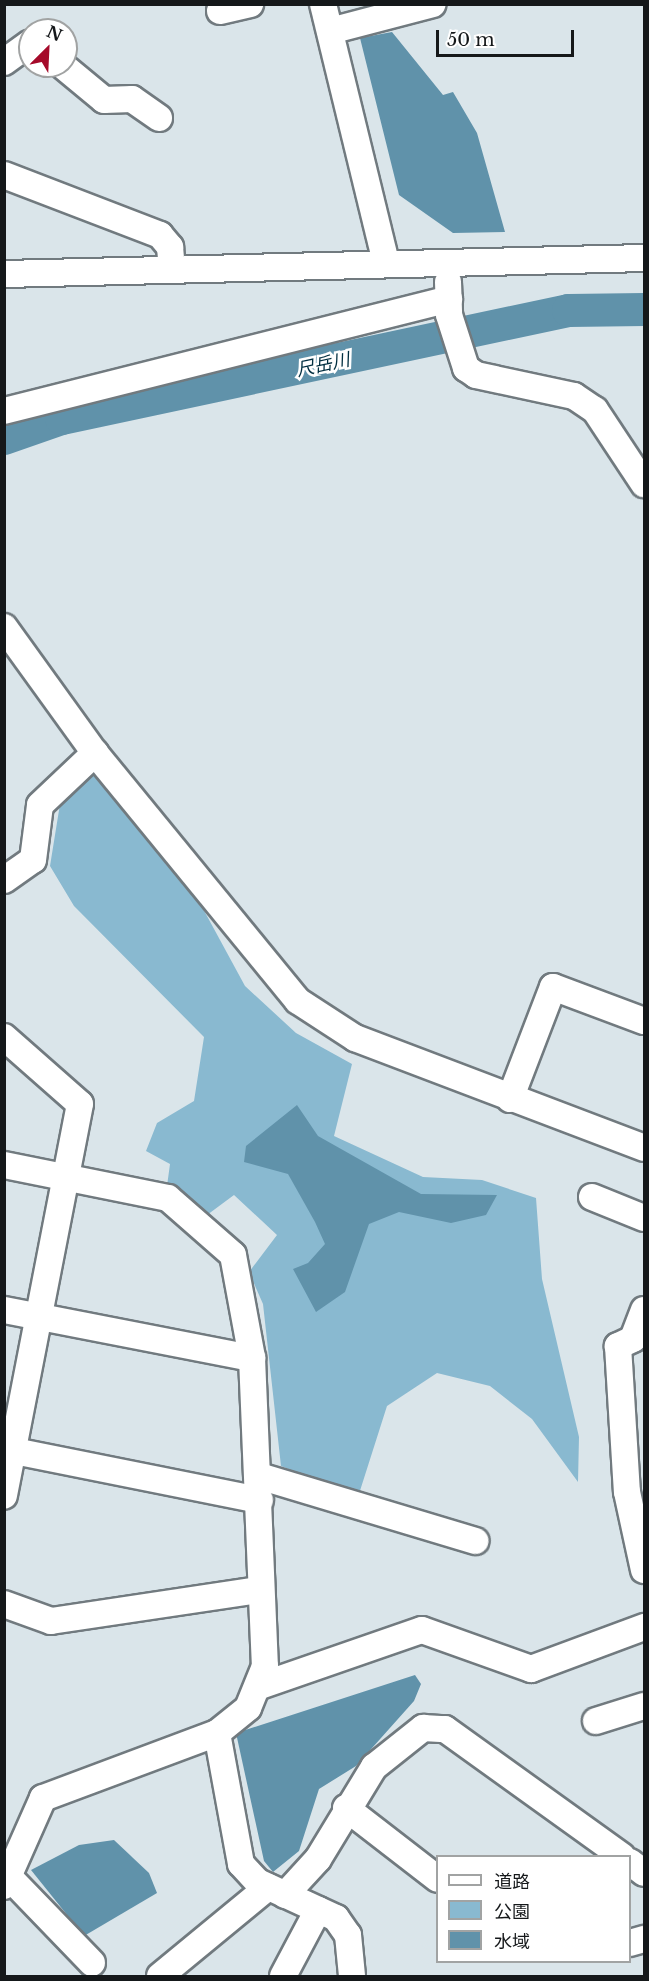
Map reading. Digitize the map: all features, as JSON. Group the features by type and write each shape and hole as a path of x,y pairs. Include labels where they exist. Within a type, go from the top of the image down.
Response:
{"street":[{"path":"221,14 250,4"},
{"path":"323,4 386,262"},
{"path":"330,31 400,9 433,4"},
{"path":"4,62 18,52"},
{"path":"77,78 104,100 132,99 159,118"},
{"path":"4,175 160,235 170,246 172,269"},
{"path":"4,274 386,262 645,258"},
{"path":"447,262 449,299 466,368 476,375 574,396 595,410 645,483"},
{"path":"4,411 449,299"},
{"path":"4,627 95,753 298,1001 355,1038 510,1099 645,1148"},
{"path":"4,880 33,860 40,805 95,753"},
{"path":"510,1099 553,987 645,1021"},
{"path":"4,1037 80,1104 9,1450 4,1496"},
{"path":"4,1165 168,1198 233,1256 252,1358 259,1488 258,1590 265,1666 260,1686 248,1708 217,1733 43,1798 8,1882 92,1963"},
{"path":"592,1197 645,1218"},
{"path":"4,1310 252,1358"},
{"path":"645,1310 633,1339 618,1346 628,1502 645,1570"},
{"path":"9,1450 259,1488 475,1541"},
{"path":"4,1604 51,1621 258,1590"},
{"path":"260,1686 422,1630 531,1669 645,1627"},
{"path":"596,1721 645,1706"},
{"path":"160,1977 318,1859 346,1809 374,1767 423,1728 445,1729 619,1855"},
{"path":"217,1733 241,1864 276,1891 336,1918 348,1935 352,1977"},
{"path":"346,1809 436,1876"},
{"path":"631,1863 645,1873"},
{"path":"283,1977 318,1910"}],"green space":[{"path":"93,772 201,905 245,986 296,1033 352,1064 334,1136 423,1177 482,1180 536,1198 542,1279 579,1437 578,1482 532,1419 490,1386 437,1373 387,1406 358,1497 281,1466 263,1304 249,1272 277,1235 234,1195 207,1215 167,1186 170,1164 146,1151 157,1123 194,1101 204,1037 74,906 50,866 60,804"}],"water":[{"path":"392,32 443,95 453,92 477,133 505,232 453,233 399,195 360,38"},
{"path":"297,1105 318,1136 421,1194 497,1195 486,1215 451,1223 399,1212 369,1224 345,1292 316,1312 293,1269 308,1263 325,1244 315,1222 288,1174 244,1162 246,1146"},
{"path":"415,1675 421,1684 414,1701 356,1766 319,1789 299,1851 273,1872 264,1861 236,1733"},
{"path":"114,1840 149,1873 157,1893 84,1936 31,1870 79,1845"}],"waterway":[{"name":"尺岳川","path":"4,438 61,418 568,310 644,309"}]}
